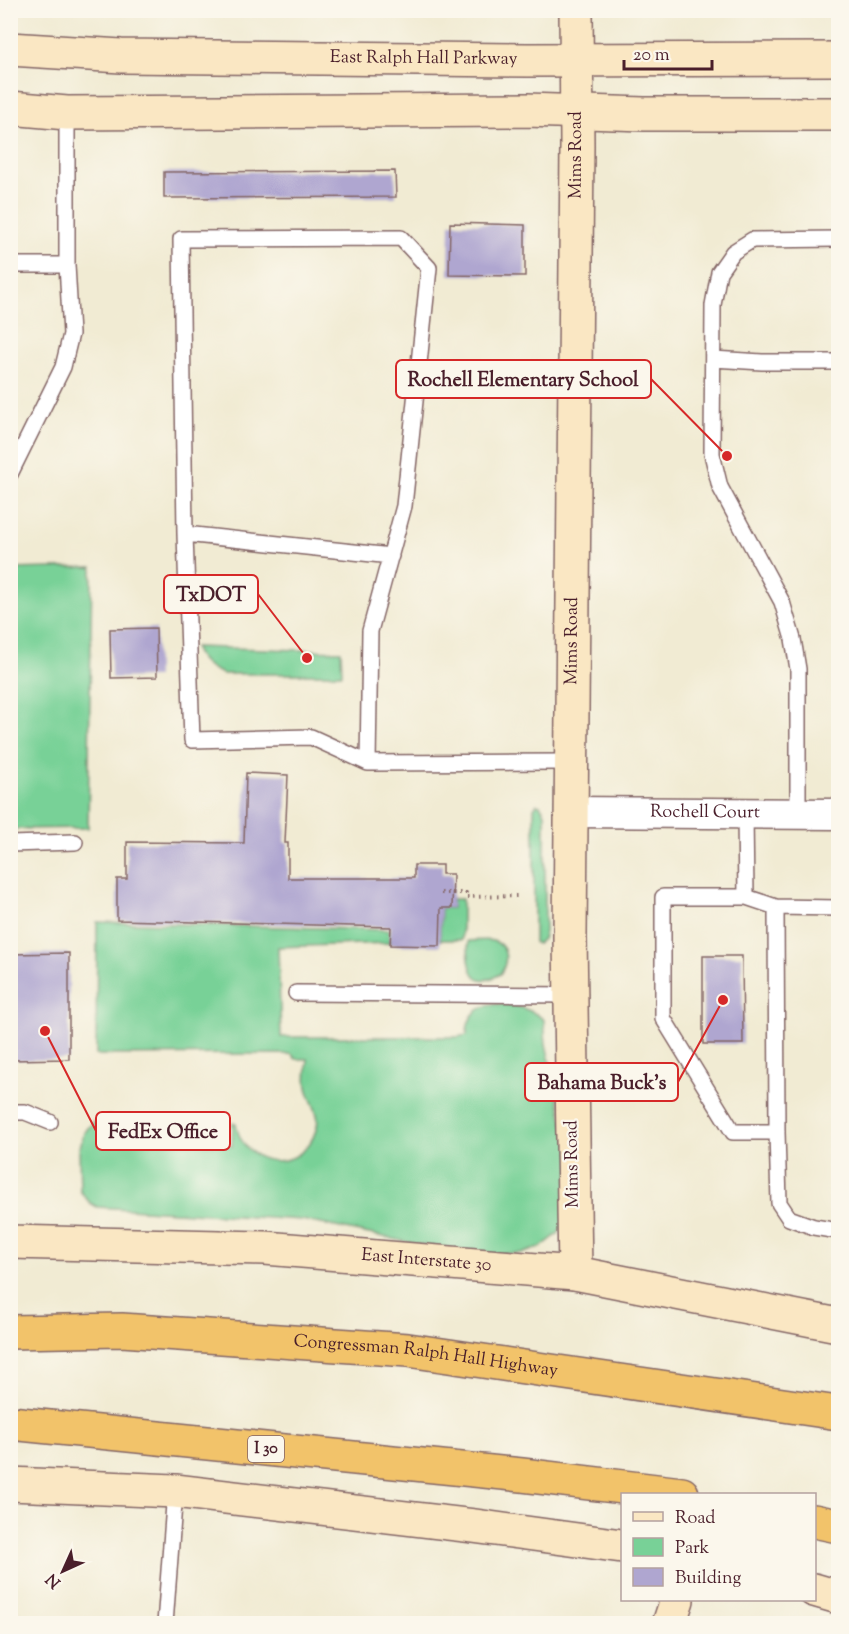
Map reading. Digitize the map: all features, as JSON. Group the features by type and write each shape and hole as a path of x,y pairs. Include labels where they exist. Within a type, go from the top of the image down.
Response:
{"highway":[{"name":"Congressman Ralph Hall Highway","path":"10,1332 122,1330 408,1350 838,1413"},
{"name":"I 30","path":"10,1424 522,1475 674,1493"},
{"path":"522,1475 621,1504"},
{"path":"816,1521 838,1526"},
{"path":"816,1541 838,1545"}],"main road":[{"name":"Mims Road","path":"575,1273 570,995 576,10"},
{"name":"East Ralph Hall Parkway","path":"10,49 122,56 838,59"},
{"path":"10,108 67,113 527,110 838,114"},
{"name":"East Interstate 30","path":"10,1242 265,1248 575,1273 838,1325"},
{"path":"10,1484 175,1491 621,1546"},
{"path":"816,1590 838,1596"},
{"path":"669,1623 675,1601"}],"street":[{"name":"Rochell Court","path":"571,812 838,814"}],"lane":[{"path":"10,474 63,367 71,334 67,265 67,113"},
{"path":"368,763 370,631 404,506 429,268 401,238 181,239 184,534 192,740 311,737 368,763 571,762"},
{"path":"798,814 798,669 793,639 782,602 720,487 712,454 713,305 719,272 733,252 752,240 838,239"},
{"path":"10,263 67,265"},
{"path":"713,358 762,362 838,362"},
{"path":"184,534 391,556"},
{"path":"745,814 746,897"},
{"path":"10,843 75,842"},
{"path":"777,1132 733,1132 663,1018 663,897 746,897 776,907 838,908"},
{"path":"776,907 779,1203 789,1218 814,1227 838,1231"},
{"path":"296,993 570,995"},
{"path":"10,1112 24,1112 50,1122"},
{"path":"165,1623 175,1491"}],"path":[{"path":"441,892 466,893 466,897 517,896"}],"green space":[{"path":"92,567 88,828 11,829 11,569"},
{"path":"194,647 341,651 342,674 223,674 205,664"},
{"path":"537,804 545,813 545,932 543,939 537,944 534,942 534,808"},
{"path":"452,899 462,899 462,940 440,940 441,908 452,908"},
{"path":"97,922 389,930 389,943 278,947 281,1037 457,1037 467,1035 469,1021 476,1012 485,1007 497,1004 510,1005 534,1013 544,1020 546,1044 576,1179 572,1212 558,1234 541,1247 524,1253 470,1255 302,1220 97,1207 90,1203 80,1191 79,1150 84,1133 94,1121 110,1116 111,1140 232,1146 233,1123 236,1123 241,1138 249,1150 273,1161 286,1160 309,1145 316,1130 318,1118 306,1084 308,1059 296,1059 291,1054 96,1055"},
{"path":"490,940 502,947 506,960 500,974 490,979 482,980 477,977 470,966 468,941"}],"building":[{"path":"395,171 396,197 164,198 164,172"},
{"path":"450,223 525,225 525,276 449,275"},
{"path":"156,628 157,677 111,678 110,629"},
{"path":"246,773 288,775 285,843 288,843 288,878 414,878 414,865 442,865 442,874 453,874 452,908 441,908 440,946 390,945 391,927 117,920 117,879 127,879 127,842 244,843"},
{"path":"69,953 69,1059 10,1060 10,954"},
{"path":"703,956 742,956 743,1044 703,1044"}],"place":[{"name":"Rochell Elementary School","path":"727,456"},
{"name":"TxDOT","path":"307,658"},
{"name":"Bahama Buck's","path":"723,1000"},
{"name":"FedEx Office","path":"45,1031"}]}
